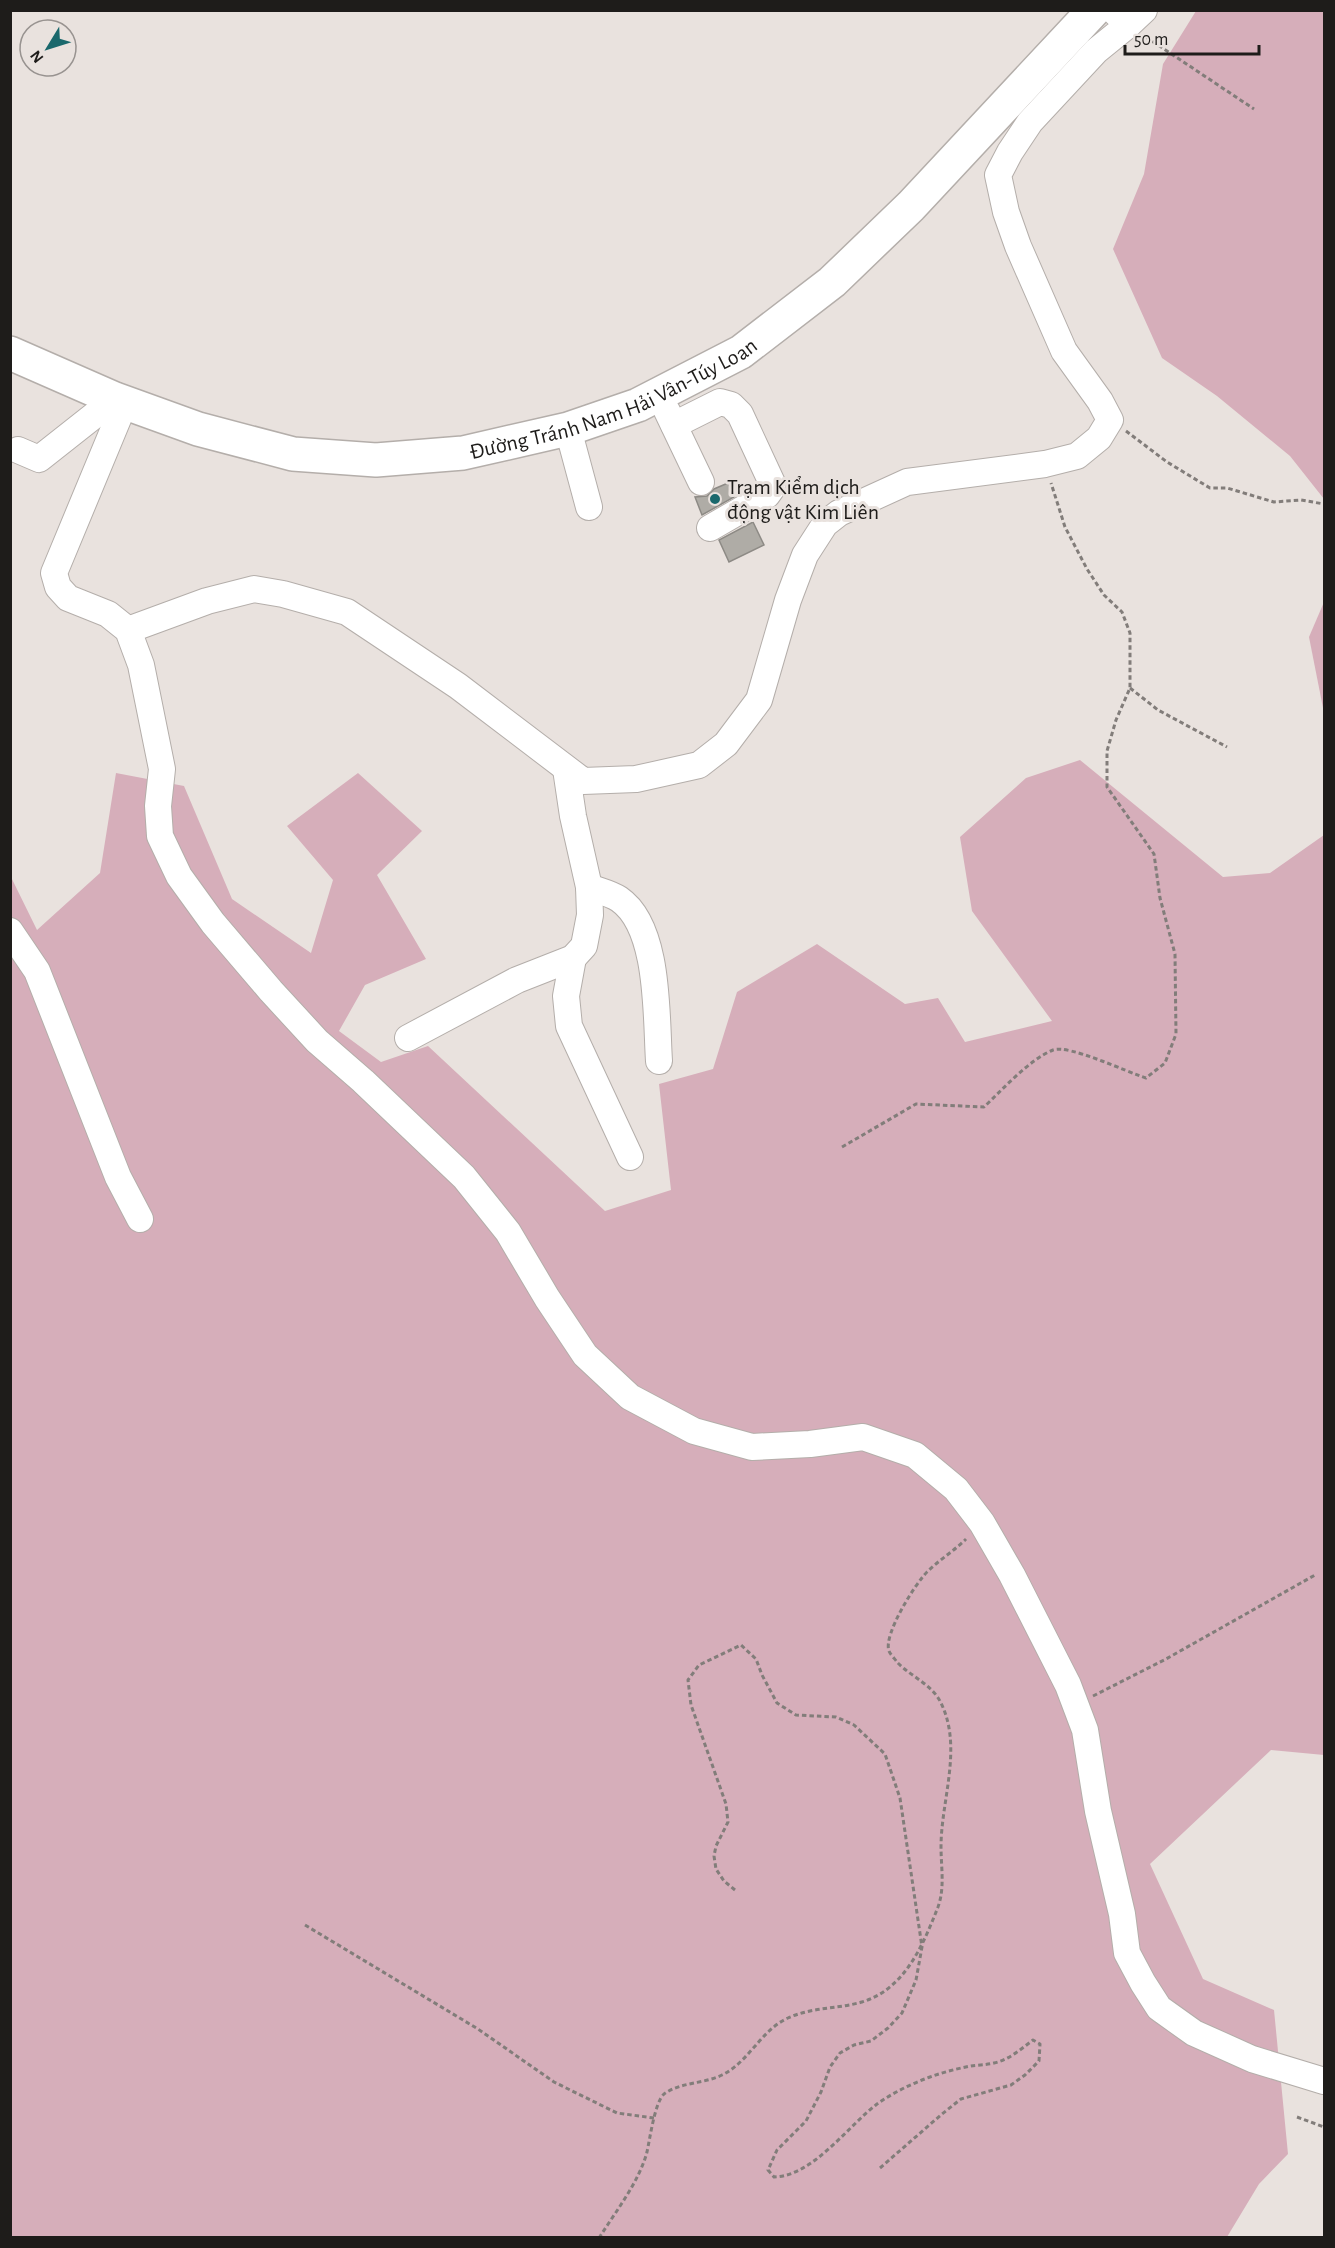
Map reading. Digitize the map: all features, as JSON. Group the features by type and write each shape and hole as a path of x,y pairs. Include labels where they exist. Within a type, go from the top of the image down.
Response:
{"highway":[{"name":"Đường Tránh Nam Hải Vân-Túy Loan","path":"10,353 120,400 198,429 293,454 376,460 462,453 568,429 638,405 741,352 832,282 911,206 1094,10"}],"street":[{"path":"128,630 207,602 254,589 284,594 347,612 458,686 583,781 636,778 699,765 726,744 759,700 788,600 805,555 825,524 839,513 907,482 1045,464 1077,456 1099,438 1110,420 1100,401 1064,351 1018,246 1006,212 998,175 1030,122 1128,15"},
{"path":"659,394 701,482"},
{"path":"18,450 39,459 120,400"},
{"path":"120,400 54,573 58,587 68,598 108,614 128,630 141,665 162,769 158,806 160,836 179,876 213,923 271,992 317,1041 363,1081 464,1177 508,1232 547,1298 585,1355 630,1397 694,1431 752,1448 863,1437 915,1455 956,1489 982,1523 1012,1575 1068,1685 1085,1730 1098,1811 1122,1914 1127,1953 1143,1983 1159,2008 1194,2033 1252,2059 1324,2081"},
{"path":"674,425 720,402 731,405 740,414 772,483 772,488 767,495 710,528"},
{"path":"568,429 589,507"},
{"path":"408,1038 517,980 573,958 584,945 590,915 589,887 573,816 566,769"},
{"path":"589,887 619,899 636,917 643,933 650,957 659,1061"},
{"path":"10,931 37,971 118,1177 140,1219"},
{"path":"573,958 566,996 569,1026 630,1157"}],"path":[{"path":"1128,15 1254,109"},
{"path":"1110,420 1167,462 1210,488 1227,488 1274,502 1300,500 1324,504"},
{"path":"842,1147 916,1104 984,1107 1025,1069 1054,1049 1073,1050 1146,1078 1165,1063 1176,1034 1175,954 1160,898 1154,854 1107,787 1107,751 1116,720 1130,688 1130,633 1122,612 1104,595 1092,578 1065,527 1045,464"},
{"path":"1130,688 1158,710 1227,747"},
{"path":"599,2238 644,2163 656,2104 664,2094 719,2077 735,2068 770,2030 788,2018 812,2010 862,2002 885,1990 912,1965 922,1947 939,1905 942,1885 941,1846 951,1745 948,1722 942,1704 926,1683 897,1662 889,1650 889,1634 926,1573 955,1550 982,1523"},
{"path":"1075,1704 1166,1659 1315,1575"},
{"path":"735,1890 724,1881 716,1869 714,1856 716,1846 728,1822 726,1803 691,1705 688,1680 699,1665 741,1645 756,1659 777,1703 796,1715 836,1717 854,1725 885,1754 900,1798 922,1947 916,1980 902,2013 871,2041 854,2045 840,2054 830,2067 821,2092 806,2121 777,2150 768,2170 774,2177 786,2177 808,2165 877,2104 909,2086 946,2072 995,2063 1014,2055 1033,2040 1040,2044 1039,2061 1025,2076 1011,2085 961,2099 880,2168"},
{"path":"305,1925 478,2029 554,2082 617,2113 654,2118"},
{"path":"1297,2117 1324,2127"}],"shaded area":[{"path":"1196,11 1324,11 1324,499 1290,456 1217,396 1162,358 1113,249 1144,174 1163,64"},
{"path":"1324,602 1324,713 1309,637"},
{"path":"1080,760 1223,877 1270,873 1324,835 1324,1755 1271,1750 1150,1864 1203,1979 1274,2010 1288,2154 1259,2184 1227,2237 11,2237 10,875 37,930 100,873 116,773 184,786 232,899 311,953 333,880 287,826 358,773 422,831 377,875 426,959 365,985 339,1031 381,1062 428,1046 605,1211 671,1190 659,1084 713,1069 737,992 817,944 905,1004 938,998 965,1042 1052,1021 972,911 960,837 1026,778"}],"building":[{"name":"Trạm Kiểm dịch động vật Kim Liên","path":"728,483 734,497 702,515 695,497 707,496 714,489"},
{"path":"753,522 764,545 729,562 719,540"}],"place":[{"name":"Trạm Kiểm dịch động vật Kim Liên","path":"715,499"}]}
